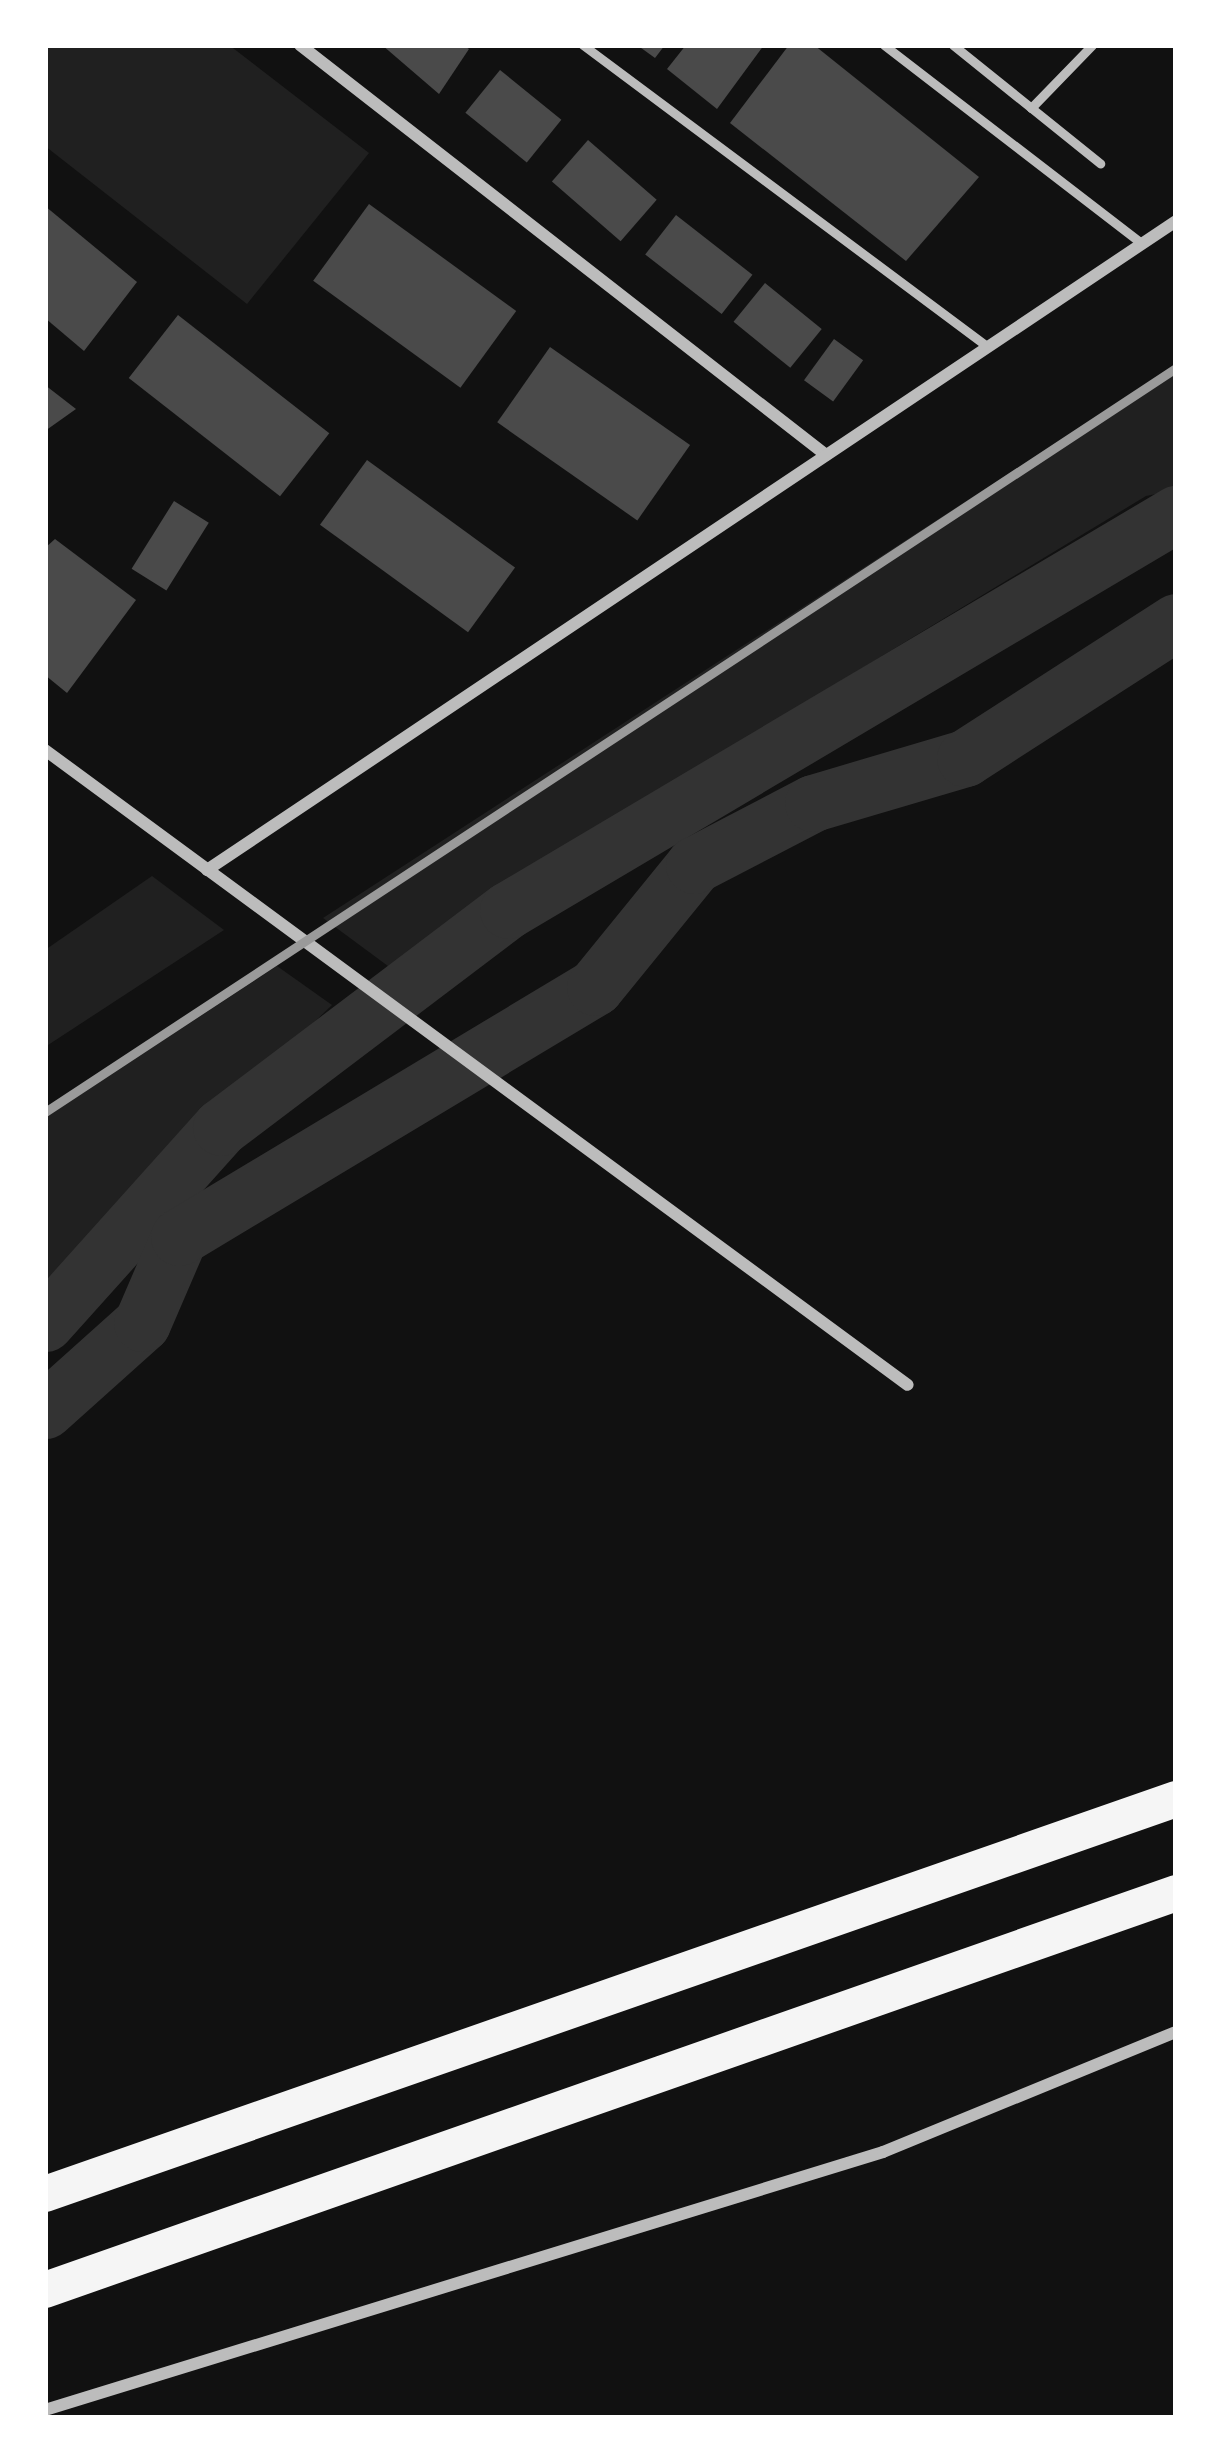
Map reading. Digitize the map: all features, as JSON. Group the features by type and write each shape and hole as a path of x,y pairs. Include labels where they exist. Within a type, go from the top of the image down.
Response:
{"highway":[{"path":"45,2194 1176,1799"},
{"path":"45,2290 1176,1894"}],"street":[{"path":"300,45 826,455"},
{"path":"207,870 1176,221"},
{"path":"45,750 359,975 503,1095 908,1385"},
{"path":"45,2410 884,2152 1176,2032"}],"lane":[{"path":"583,45 988,347"},
{"path":"884,45 1141,243"},
{"path":"953,45 1100,163"},
{"path":"1031,108 1091,45"}],"shaded area":[{"path":"45,45 229,45 369,153 247,304 45,146"},
{"path":"1176,365 1176,490 1146,496 504,885 392,969 323,918"},
{"path":"152,876 224,930 45,1047 45,950"},
{"path":"277,966 332,1005 45,1281 45,1118"}],"building":[{"path":"382,45 463,45 469,49 439,94"},
{"path":"637,45 665,45 655,58"},
{"path":"686,45 764,45 717,109 667,69"},
{"path":"789,45 814,45 979,177 906,261 730,123"},
{"path":"500,70 561,120 527,162 465,113"},
{"path":"588,140 657,200 621,241 552,182"},
{"path":"369,204 516,311 460,388 313,281"},
{"path":"45,206 137,282 84,351 45,318"},
{"path":"676,215 752,275 722,314 645,254"},
{"path":"765,283 822,329 790,368 734,322"},
{"path":"178,315 329,433 280,496 129,378"},
{"path":"834,339 863,360 833,401 804,380"},
{"path":"550,347 690,445 637,520 497,422"},
{"path":"45,385 76,409 45,431"},
{"path":"367,460 515,568 468,632 320,525"},
{"path":"174,501 209,523 166,591 132,569"},
{"path":"55,539 136,600 67,693 45,675 45,548"}],"waterway":[{"path":"45,1323 221,1127 508,910 1176,514"},
{"path":"45,1410 142,1323 179,1237 595,987 694,865 813,803 965,758 1176,622"}],"railway":[{"path":"45,1112 1176,368"}]}
